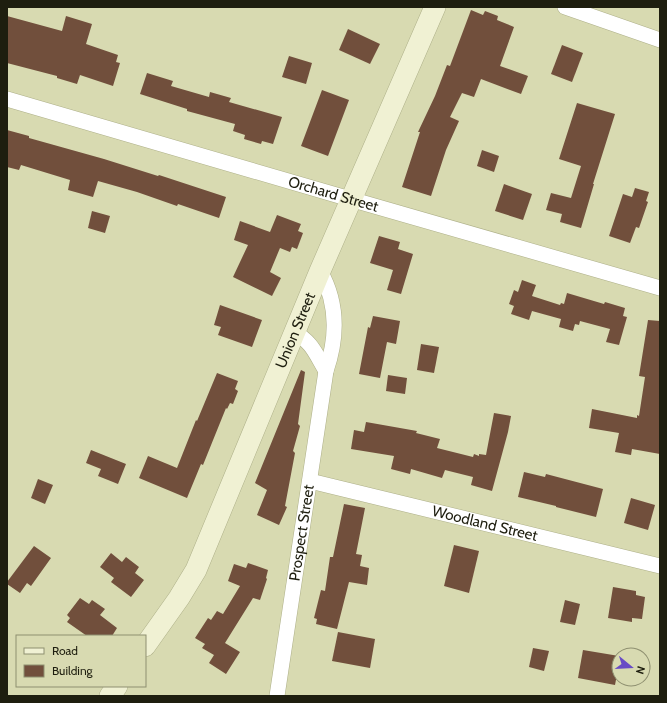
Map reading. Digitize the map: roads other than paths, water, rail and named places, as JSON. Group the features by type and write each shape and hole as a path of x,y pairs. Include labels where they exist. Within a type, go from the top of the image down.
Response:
{"main road":[{"name":"Union Street","path":"146,645 196,570 294,332 434,7"},
{"path":"110,696 116,687"}],"street":[{"path":"565,7 660,40"},
{"name":"Orchard Street","path":"7,99 350,200 660,288"},
{"name":"Prospect Street","path":"277,696 326,370 331,357 333,345 334,312 332,300 328,287 320,271"},
{"path":"294,332 302,336 310,343 326,370"},
{"name":"Woodland Street","path":"310,481 660,566"}]}
